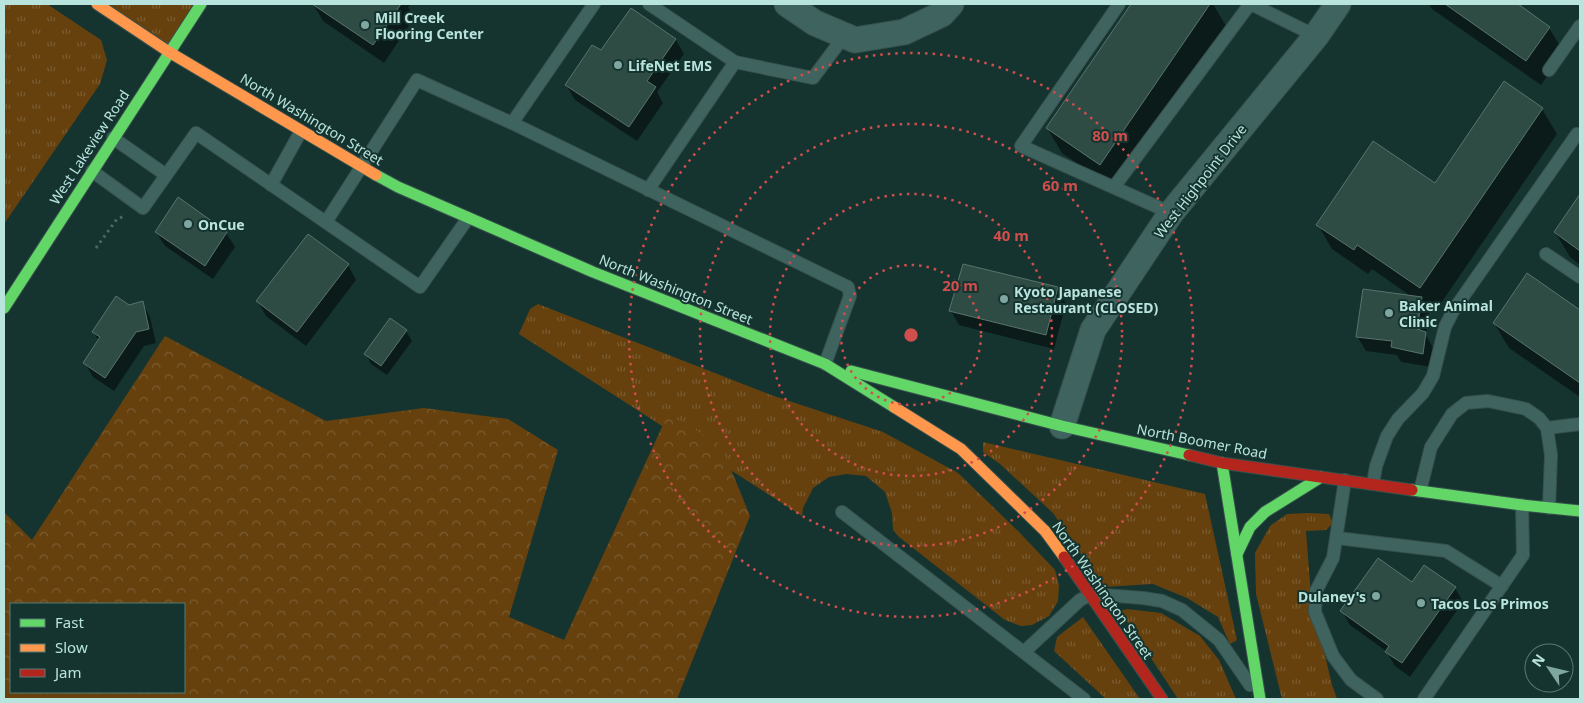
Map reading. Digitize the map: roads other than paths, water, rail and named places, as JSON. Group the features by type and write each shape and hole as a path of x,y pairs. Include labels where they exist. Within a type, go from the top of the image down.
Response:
{"main road":[{"name":"North Washington Street","path":"97,4 169,52 361,167 398,187 593,272 825,364 961,449 1045,531 1091,594 1162,699"},
{"name":"West Lakeview Road","path":"4,308 201,4"},
{"name":"North Boomer Road","path":"825,364 1062,426 1222,463 1522,505 1580,511"},
{"path":"1222,463 1247,631 1260,699"},
{"path":"1237,554 1250,526 1265,512 1321,477"}],"street":[{"path":"787,4 815,23 856,40 904,32 942,14 951,4"},
{"name":"West Highpoint Drive","path":"1062,426 1093,330 1171,213 1316,36 1338,4"}],"lane":[{"path":"512,123 594,4"},
{"path":"649,4 735,62 812,78 845,35"},
{"path":"1119,4 1021,146 1171,213"},
{"path":"1114,187 1250,4 1316,36"},
{"path":"1549,70 1580,26"},
{"path":"648,190 735,62"},
{"path":"326,222 418,80 512,123 848,287 850,296 825,364"},
{"path":"271,185 301,131"},
{"path":"92,171 143,208 196,133 420,287 468,218"},
{"path":"1373,484 1376,466 1387,436 1398,419 1423,393 1433,376 1445,327 1453,311 1577,134"},
{"path":"113,138 166,175"},
{"path":"1546,254 1580,277"},
{"path":"1420,491 1431,446 1452,414 1466,403 1488,401 1526,409 1539,418 1547,428 1552,455 1549,508"},
{"path":"1547,428 1580,424"},
{"path":"1345,480 1333,558 1316,592 1315,612 1333,656 1351,680 1377,699"},
{"path":"1424,699 1523,555 1522,505"},
{"path":"842,512 1084,699"},
{"path":"1337,538 1446,551 1502,586"},
{"path":"1024,652 1080,600 1091,594 1162,601 1182,610 1219,640 1260,699"}],"place":[{"name":"Mill Creek Flooring Center","path":"365,25"},
{"name":"LifeNet EMS","path":"618,65"},
{"name":"OnCue","path":"188,224"},
{"name":"Kyoto Japanese Restaurant (CLOSED)","path":"1004,299"},
{"name":"Baker Animal Clinic","path":"1389,313"},
{"name":"Dulaney's","path":"1376,596"},
{"name":"Tacos Los Primos","path":"1421,603"}]}
